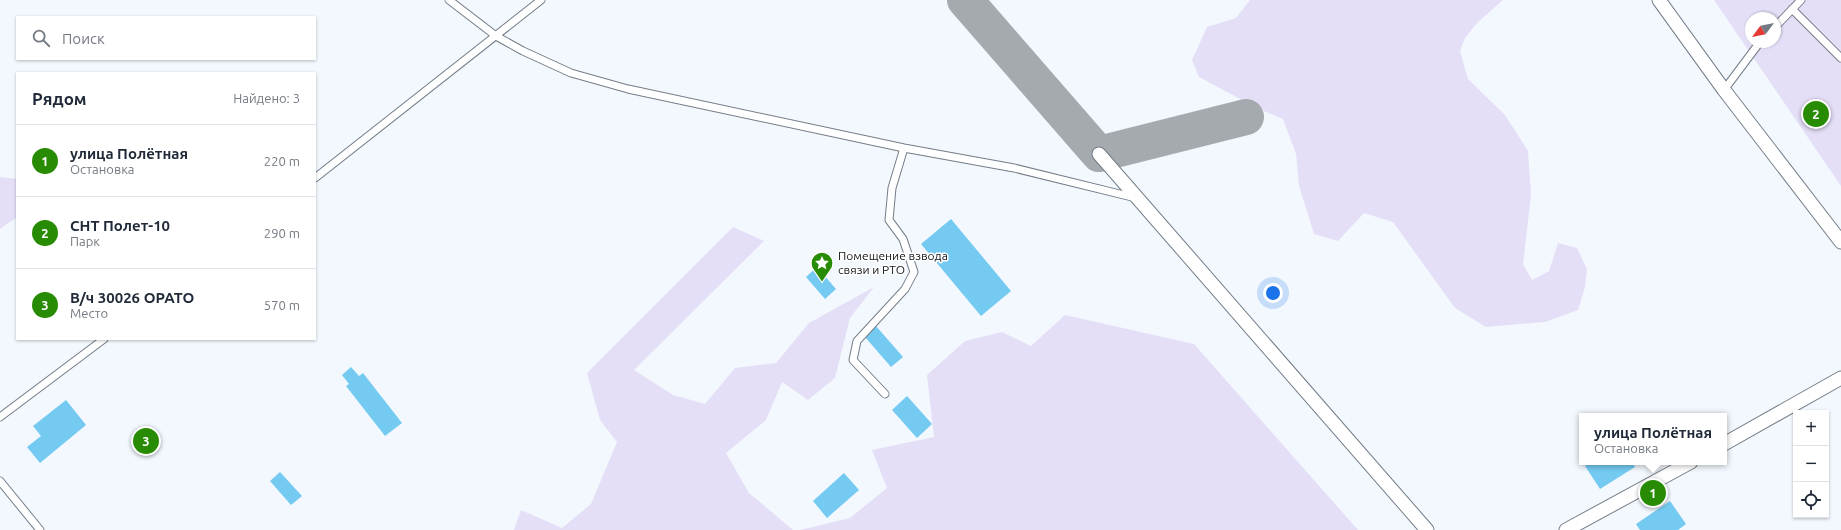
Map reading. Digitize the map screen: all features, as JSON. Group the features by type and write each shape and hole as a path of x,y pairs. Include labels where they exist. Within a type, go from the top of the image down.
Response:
{"street":[{"path":"1659,0 1724,90 1841,242"},
{"path":"1099,154 1427,530"},
{"path":"1727,442 1841,378"},
{"path":"1566,530 1685,465"}],"lane":[{"path":"449,0 496,36 523,51 571,72 628,89 904,148 1014,168 1138,199"},
{"path":"316,177 541,0"},
{"path":"1781,21 1801,0"},
{"path":"1792,9 1841,58"},
{"path":"1724,90 1756,48"},
{"path":"885,394 853,360 857,341 905,288 914,272 903,239 889,220 892,188 904,148"},
{"path":"0,417 103,340"},
{"path":"0,481 40,530"}],"shaded area":[{"path":"1250,0 1503,0 1477,23 1465,38 1460,51 1468,79 1505,115 1528,151 1531,195 1523,264 1532,280 1549,271 1558,243 1577,248 1587,269 1585,287 1578,310 1545,322 1486,327 1455,308 1393,222 1364,213 1338,241 1314,234 1299,186 1296,154 1283,119 1259,109 1199,77 1192,60 1207,27 1236,18"},
{"path":"1714,0 1841,0 1841,186 1747,48 1781,48 1781,12 1745,12 1745,45"},
{"path":"0,177 16,179 16,218 0,229"},
{"path":"733,227 764,241 634,370 673,395 705,404 735,368 776,363 809,323 874,287 850,318 835,378 808,400 782,382 766,420 726,453 749,493 793,530 514,530 521,510 562,528 591,504 617,442 600,420 587,373"},
{"path":"1065,315 1194,344 1358,530 800,530 850,518 887,488 872,450 934,437 927,375 965,341 1002,332 1031,346"}],"building":[{"path":"951,219 1011,291 981,316 921,244"},
{"path":"817,267 836,289 825,299 806,277"},
{"path":"876,326 903,357 891,367 865,337"},
{"path":"351,367 359,376 363,373 402,423 385,436 346,386 349,384 342,375"},
{"path":"907,396 932,424 917,438 892,410"},
{"path":"66,400 86,425 40,463 27,447 41,436 33,426"},
{"path":"1634,465 1635,467 1600,489 1585,466"},
{"path":"280,472 302,496 291,505 270,481"},
{"path":"844,473 859,490 827,518 813,501"},
{"path":"1670,501 1686,524 1678,530 1640,530 1636,524"}],"taxiway":[{"path":"965,0 1099,154 1246,117"}],"place":[{"name":"СНТ Полет-10","path":"1816,114"},
{"name":"Помещение взвода связи и РТО","path":"822,282"},
{"name":"В/ч 30026 ОРАТО","path":"146,441"},
{"name":"улица Полётная","path":"1653,493"}]}
